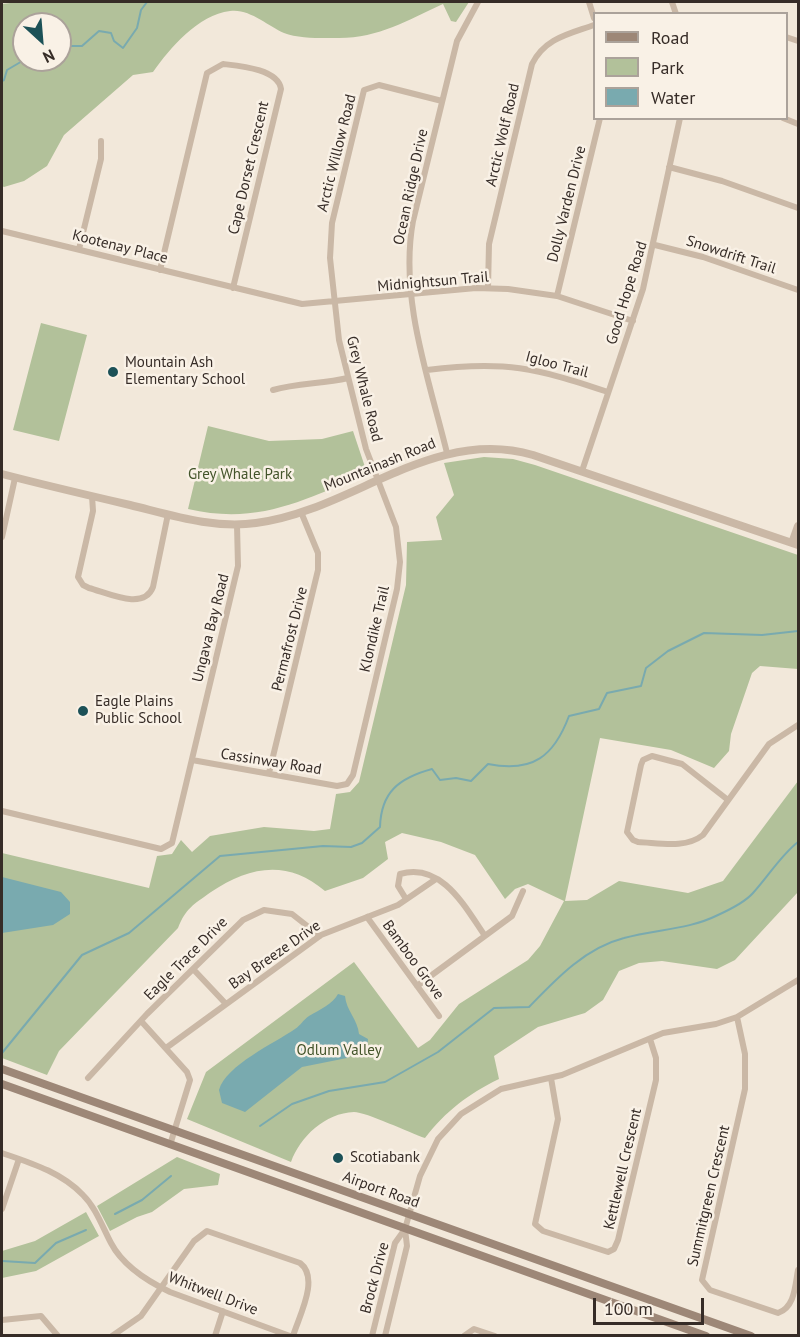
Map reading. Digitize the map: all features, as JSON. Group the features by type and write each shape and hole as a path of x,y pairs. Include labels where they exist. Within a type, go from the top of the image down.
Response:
{"main road":[{"name":"Airport Road","path":"2,1069 751,1335"},
{"name":"Airport Road","path":"2,1084 707,1335"}],"street":[{"name":"Ocean Ridge Drive","path":"447,453 418,334 410,257 412,231 457,41 478,2"},
{"name":"Arctic Wolf Road","path":"488,288 489,244 532,64 542,48 552,40 593,26"},
{"name":"Cape Dorset Crescent","path":"160,270 207,73 223,64 270,74 279,82 281,89 233,288"},
{"name":"Arctic Willow Road","path":"334,302 330,258 332,223 364,90 379,85 442,101"},
{"name":"Dolly Varden Drive","path":"557,296 600,120"},
{"name":"Good Hope Road","path":"582,471 633,321 655,245 680,120"},
{"path":"79,249 101,159 101,141"},
{"path":"669,167 722,181 798,208"},
{"name":"Kootenay Place","path":"2,231 233,288"},
{"name":"Snowdrift Trail","path":"655,245 703,257 798,290"},
{"name":"Midnightsun Trail","path":"233,288 302,304 488,288 557,296 633,321"},
{"name":"Grey Whale Road","path":"334,302 339,340 348,378 366,449 378,480"},
{"name":"Igloo Trail","path":"427,370 482,364 524,367 608,392"},
{"path":"273,390 294,384 314,384 348,378"},
{"name":"Mountainash Road","path":"2,474 212,524 237,525 267,522 301,512 447,453 485,448 511,449 795,544"},
{"path":"2,537 15,478"},
{"name":"Klondike Trail","path":"347,784 353,775 400,572 398,535 378,480"},
{"path":"92,496 93,511 78,577 83,585 89,588 132,599 142,600 148,597 153,587 168,514"},
{"name":"Permafrost Drive","path":"269,773 318,570 316,548 301,512"},
{"name":"Ungava Bay Road","path":"2,811 161,849 172,843 238,566 237,525"},
{"path":"795,544 798,526"},
{"path":"728,800 682,764 652,756 643,760 627,832 633,840 638,842 679,844 693,842 703,835 769,744 798,725"},
{"name":"Cassinway Road","path":"192,760 226,768 269,773 337,786 347,784"},
{"path":"406,899 398,886 400,874 413,870 436,879 450,886 485,936"},
{"name":"Bay Breeze Drive","path":"166,1048 320,936 398,905 436,879"},
{"path":"417,986 512,916 524,891"},
{"name":"Eagle Trace Drive","path":"88,1078 141,1021 239,923 261,911 297,916 320,936"},
{"name":"Bamboo Grove","path":"367,917 439,1016"},
{"path":"194,970 226,1004"},
{"name":"Brock Drive","path":"372,1335 395,1243 405,1228 428,1157 438,1139 460,1114 501,1089 551,1078 670,1031 705,1026 737,1017 798,980"},
{"name":"Summitgreen Crescent","path":"737,1017 746,1054 745,1089 702,1280 710,1290 778,1313 786,1310 791,1302 798,1270"},
{"path":"141,1021 187,1071 190,1080 171,1145"},
{"name":"Kettlewell Crescent","path":"551,1078 558,1119 535,1224 543,1231 608,1252 614,1249 618,1240 656,1080 656,1058 650,1038"},
{"name":"Whitwell Drive","path":"2,1153 55,1173 75,1188 93,1209 119,1254 145,1278 161,1288 292,1335"},
{"path":"2,1209 19,1159"},
{"name":"Brock Drive","path":"385,1335 407,1246 405,1228"},
{"path":"112,1335 141,1316 194,1241 207,1231 290,1259 304,1266 310,1279 292,1335"},
{"path":"215,1335 223,1311"},
{"path":"2,1320 41,1316 58,1335"},
{"path":"707,1335 713,1322"},
{"path":"464,1335 474,1329 495,1335"}],"green space":[{"path":"18,2 469,2 456,22 451,21 443,4 380,31 339,38 290,35 244,12 230,11 218,14 186,34 153,72 133,75 64,135 47,166 24,181 2,186 2,4"},
{"path":"41,323 87,335 59,441 13,430"},
{"name":"Grey Whale Park","path":"208,426 269,441 322,439 353,431 366,470 364,475 279,508 236,514 188,509"},
{"name":"Odlum Valley","path":"484,457 513,459 535,465 798,555 798,669 760,666 752,673 731,734 729,751 714,768 671,750 600,738 565,901 587,900 619,881 688,893 723,881 798,781 798,892 735,960 717,969 662,961 639,963 619,971 603,1000 585,1013 538,1027 494,1056 499,1079 458,1104 425,1138 368,1115 354,1112 343,1113 324,1122 307,1135 291,1162 187,1119 206,1072 354,962 418,1048 430,1040 459,1004 528,960 540,946 564,901 528,884 515,889 505,899 475,855 441,842 402,833 385,842 388,859 363,878 325,891 297,874 283,870 254,872 225,883 191,907 178,928 59,1051 47,1075 2,1058 2,853 149,888 157,856 172,854 181,840 192,852 210,836 264,827 314,831 330,829 336,794 350,792 359,782 406,585 407,542 442,540 436,517 454,495 444,463"},
{"path":"177,1157 220,1174 218,1185 184,1189 152,1212 110,1231 97,1206"},
{"path":"86,1212 99,1236 36,1271 2,1278 2,1251 35,1241"}],"water":[{"path":"2,877 61,892 70,902 70,914 53,925 2,933"},
{"path":"338,994 345,996 359,1034 368,1039 367,1050 356,1052 347,1058 302,1067 245,1112 222,1103 219,1090 231,1072 252,1055 295,1029 309,1016 329,1004"}],"waterway":[{"path":"72,46 82,46 99,31 111,33 114,41 123,48 137,28 141,10 147,2"},
{"path":"2,81 7,70 12,67"},
{"path":"2,1053 82,955 129,933 220,856 323,846 351,847 362,843 380,827 384,804 394,788 401,782 432,769 440,780 456,778 471,781 488,764 518,766 540,758 556,742 569,716 599,709 607,693 641,686 646,668 668,651 704,633 762,635 798,631"},
{"path":"260,1126 292,1104 329,1091 385,1082 438,1052 494,1008 529,1007 572,966 596,949 624,938 695,924 732,908 746,900 798,842"},
{"path":"115,1214 142,1200 171,1176"},
{"path":"2,1261 35,1263 56,1243 86,1230"}],"place":[{"name":"Mountain Ash Elementary School","path":"113,372"},
{"name":"Eagle Plains Public School","path":"83,711"},
{"name":"Scotiabank","path":"338,1158"}]}
